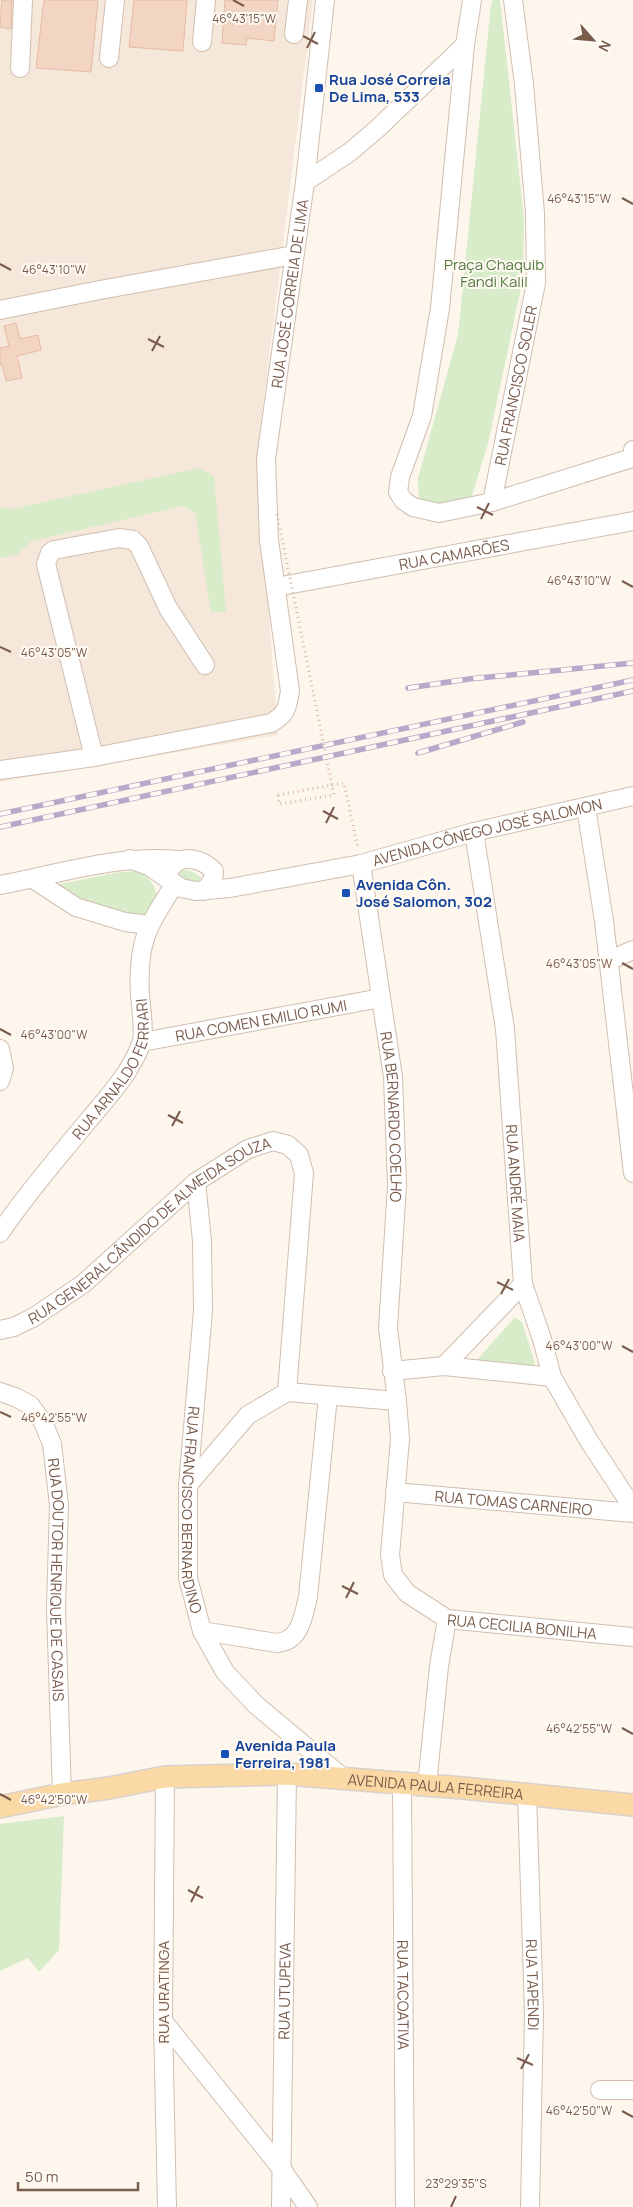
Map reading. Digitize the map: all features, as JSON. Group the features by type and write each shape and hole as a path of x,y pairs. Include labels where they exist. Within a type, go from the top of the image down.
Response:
{"main road":[{"name":"AVENIDA PAULA FERREIRA","path":"0,1807 62,1794 109,1788 165,1777 287,1774 342,1777 402,1784 426,1784 633,1805"}],"street":[{"path":"20,68 23,0"},
{"path":"109,58 115,0"},
{"path":"202,42 206,0"},
{"path":"294,34 298,0"},
{"name":"RUA JOSÉ CORREIA DE LIMA","path":"94,757 271,723 282,717 287,706 290,691 269,540 266,460 304,182 325,0"},
{"path":"472,0 465,45 440,308 422,416 400,477 398,492 403,500 413,507 439,513 492,502 632,458 633,450"},
{"name":"RUA FRANCISCO SOLER","path":"492,502 536,283 535,213 524,84 513,0"},
{"path":"304,182 350,152 377,129 465,45"},
{"path":"0,310 294,255"},
{"name":"RUA CAMARÕES","path":"276,587 633,521"},
{"path":"0,770 94,757 46,564 50,553 54,550 119,538 133,540 139,546 168,608 205,665"},
{"name":"AVENIDA CÔNEGO JOSÉ SALOMON","path":"204,890 230,888 361,864 474,832 633,796"},
{"path":"586,807 608,960 633,1173"},
{"name":"RUA ANDRÉ MAIA","path":"474,832 505,1029 523,1284 552,1377 589,1441 633,1508"},
{"path":"0,885 130,859 188,859 201,862 214,871 212,881 204,890 190,891 172,883 149,866 130,859"},
{"path":"172,883 169,871 179,860"},
{"name":"RUA BERNARDO COELHO","path":"361,864 393,1077 397,1185 388,1328 392,1371"},
{"name":"AVENIDA CÔNEGO JOSÉ SALOMON","path":"214,871 253,883"},
{"path":"32,879 76,907 125,922 149,925"},
{"name":"RUA ARNALDO FERRARI","path":"0,1233 16,1209 116,1088 133,1062 142,1042 139,979 142,945 149,925 172,883"},
{"path":"608,960 633,950"},
{"name":"RUA COMEN EMILIO RUMI","path":"142,1042 381,998"},
{"path":"0,1049 4,1068 0,1081"},
{"name":"RUA GENERAL CÂNDIDO DE ALMEIDA SOUZA","path":"0,1330 34,1317 83,1284 196,1182 248,1149 274,1141 288,1145 299,1154 304,1172 288,1392"},
{"name":"RUA FRANCISCO BERNARDINO","path":"196,1182 202,1241 203,1311 188,1485 188,1578 202,1630 225,1672 256,1705 342,1777"},
{"path":"444,1366 523,1284"},
{"path":"392,1371 444,1366 552,1377"},
{"name":"RUA CECILIA BONILHA","path":"392,1371 398,1402 400,1439 390,1555 393,1575 407,1593 446,1619 633,1637"},
{"name":"RUA DOUTOR HENRIQUE DE CASAIS","path":"0,1392 15,1396 30,1405 43,1422 52,1444 59,1505 56,1608 62,1794"},
{"path":"188,1485 248,1415 288,1392 398,1402"},
{"path":"202,1630 277,1643 286,1642 293,1638 300,1628 308,1597 328,1396"},
{"name":"RUA TOMAS CARNEIRO","path":"395,1492 633,1513"},
{"path":"426,1784 446,1619"},
{"name":"RUA UTUPEVA","path":"281,2207 287,1774"},
{"name":"RUA URATINGA","path":"165,1777 163,2021 167,2207"},
{"name":"RUA TACOATIVA","path":"402,1784 405,2207"},
{"name":"RUA TAPENDI","path":"527,1794 534,2013 530,2207"},
{"path":"163,2021 281,2168 308,2207"},
{"path":"600,2090 633,2090"}],"path":[{"path":"277,514 334,795 279,804 278,795 344,784 361,864"}],"shaded area":[{"path":"0,0 313,0 257,455 278,735 0,782"}],"green space":[{"name":"Praça Chaquib Fandi Kalil","path":"493,0 500,0 524,218 523,278 488,444 470,501 441,507 419,503 418,478 458,335 491,4"},
{"path":"199,468 214,476 226,612 211,612 195,513 183,506 32,541 18,554 0,558 0,507 12,509"},
{"path":"178,869 191,871 204,879 201,884 173,881"},
{"path":"137,871 151,881 157,897 147,914 122,916 109,913 85,904 50,886 120,872"},
{"path":"515,1317 522,1322 535,1363 533,1367 475,1362"},
{"path":"64,1816 59,1950 39,1972 28,1958 0,1971 0,1824"}],"building":[{"path":"2,0 12,0 11,29 0,27"},
{"path":"44,0 98,0 91,72 36,68"},
{"path":"134,0 187,0 183,51 129,47"},
{"path":"225,0 278,0 274,41 247,38 246,45 222,43"},
{"path":"16,323 20,339 38,335 41,350 17,356 22,378 6,381 2,364 0,365 0,348 9,346 4,326"}],"railway":[{"path":"408,688 469,679 633,663"},
{"path":"0,814 633,680"},
{"path":"0,827 633,691"},
{"path":"418,753 523,722"}],"place":[{"name":"Rua José Correia De Lima, 533","path":"319,88"},
{"name":"Avenida Côn. José Salomon, 302","path":"346,893"},
{"name":"Avenida Paula Ferreira, 1981","path":"225,1754"}]}
